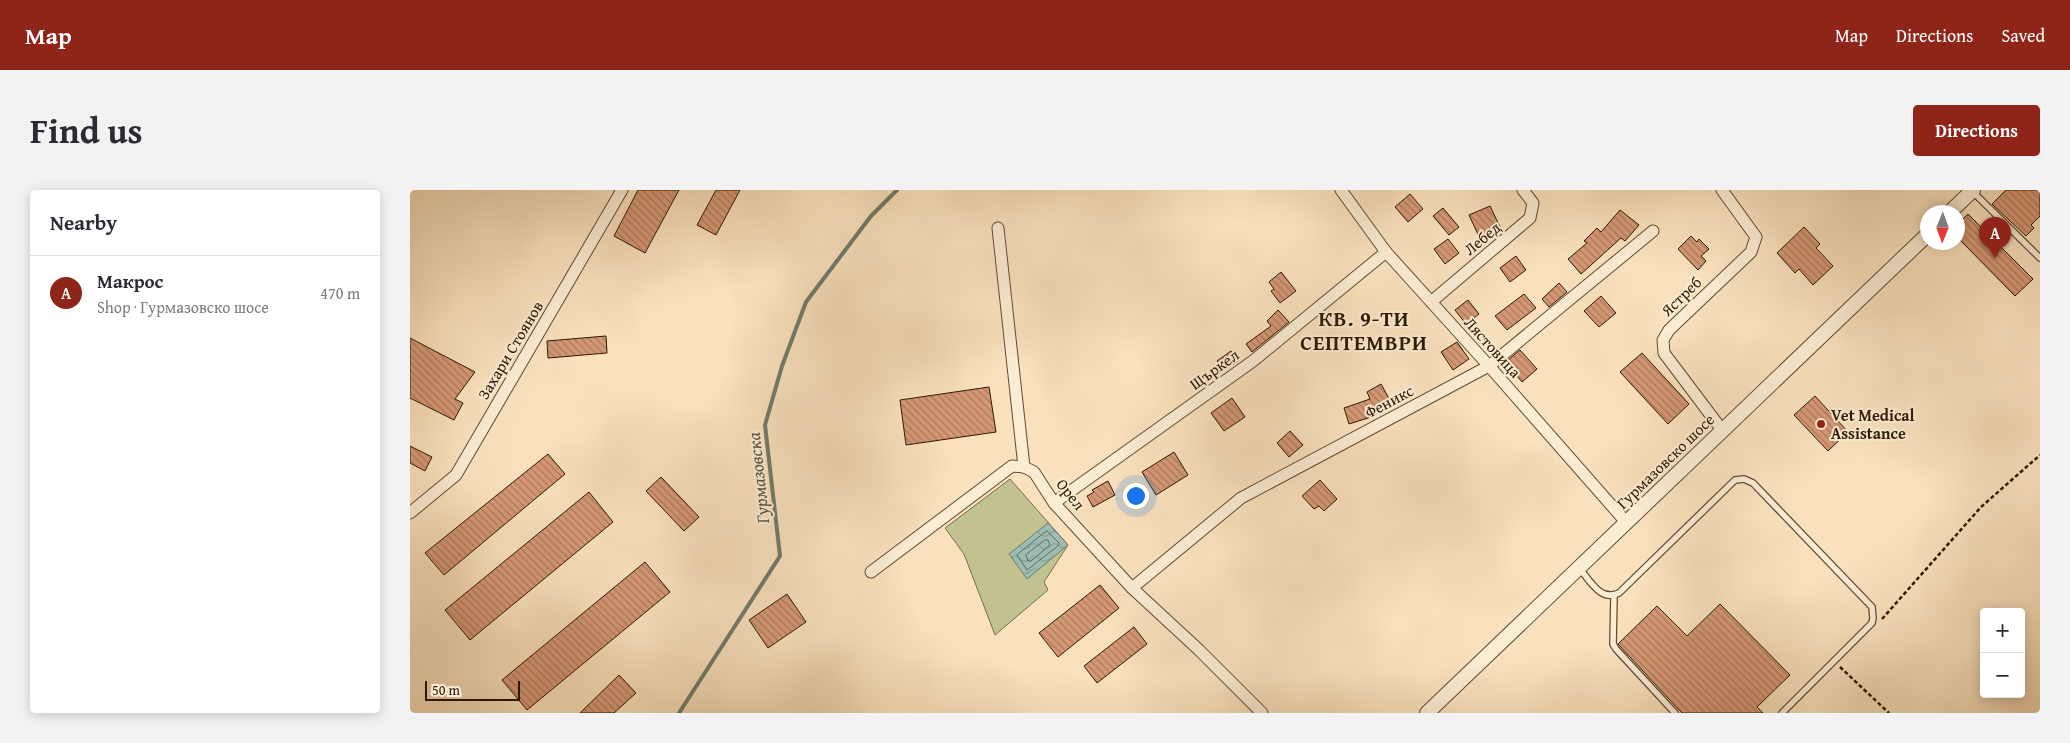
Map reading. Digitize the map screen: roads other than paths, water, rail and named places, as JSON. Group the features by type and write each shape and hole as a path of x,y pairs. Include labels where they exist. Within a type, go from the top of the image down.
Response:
{"street":[{"name":"Захари Стоянов","path":"410,513 456,474 622,190"},
{"name":"Лястовица","path":"1341,190 1386,252 1626,522"},
{"name":"Лебед","path":"1431,302 1530,218 1533,203 1523,190"},
{"name":"Ястреб","path":"1722,190 1756,237 1751,252 1669,330 1663,340 1664,353 1722,430"},
{"path":"1957,205 1973,190"},
{"path":"871,572 1012,466 1024,467 998,228"},
{"name":"Феникс","path":"1132,588 1241,498 1489,366 1653,231"},
{"name":"Гурмазовско шосе","path":"1427,713 1920,242"},
{"name":"Щъркел","path":"1054,503 1253,361 1386,252"},
{"name":"Орел","path":"1024,467 1034,472 1054,503 1132,588 1200,650 1262,713"}],"lane":[{"path":"1973,190 2040,258"},
{"path":"1579,568 1601,594 1614,596 1735,480 1744,479 1753,483 1872,607 1873,612 1872,623 1782,713"},
{"path":"1614,596 1613,644 1675,713"}],"water":[{"path":"1048,523 1068,545 1027,579 1009,554"}],"waterway":[{"name":"Гурмазовска","path":"679,713 780,556 765,425 782,366 806,302 871,216 897,190"}],"place":[{"name":"Макрос","path":"1995,258"},
{"name":"Vet Medical Assistance","path":"1821,424"}],"district":[{"name":"КВ. 9-ТИ СЕПТЕМВРИ","path":"1364,330"}]}
